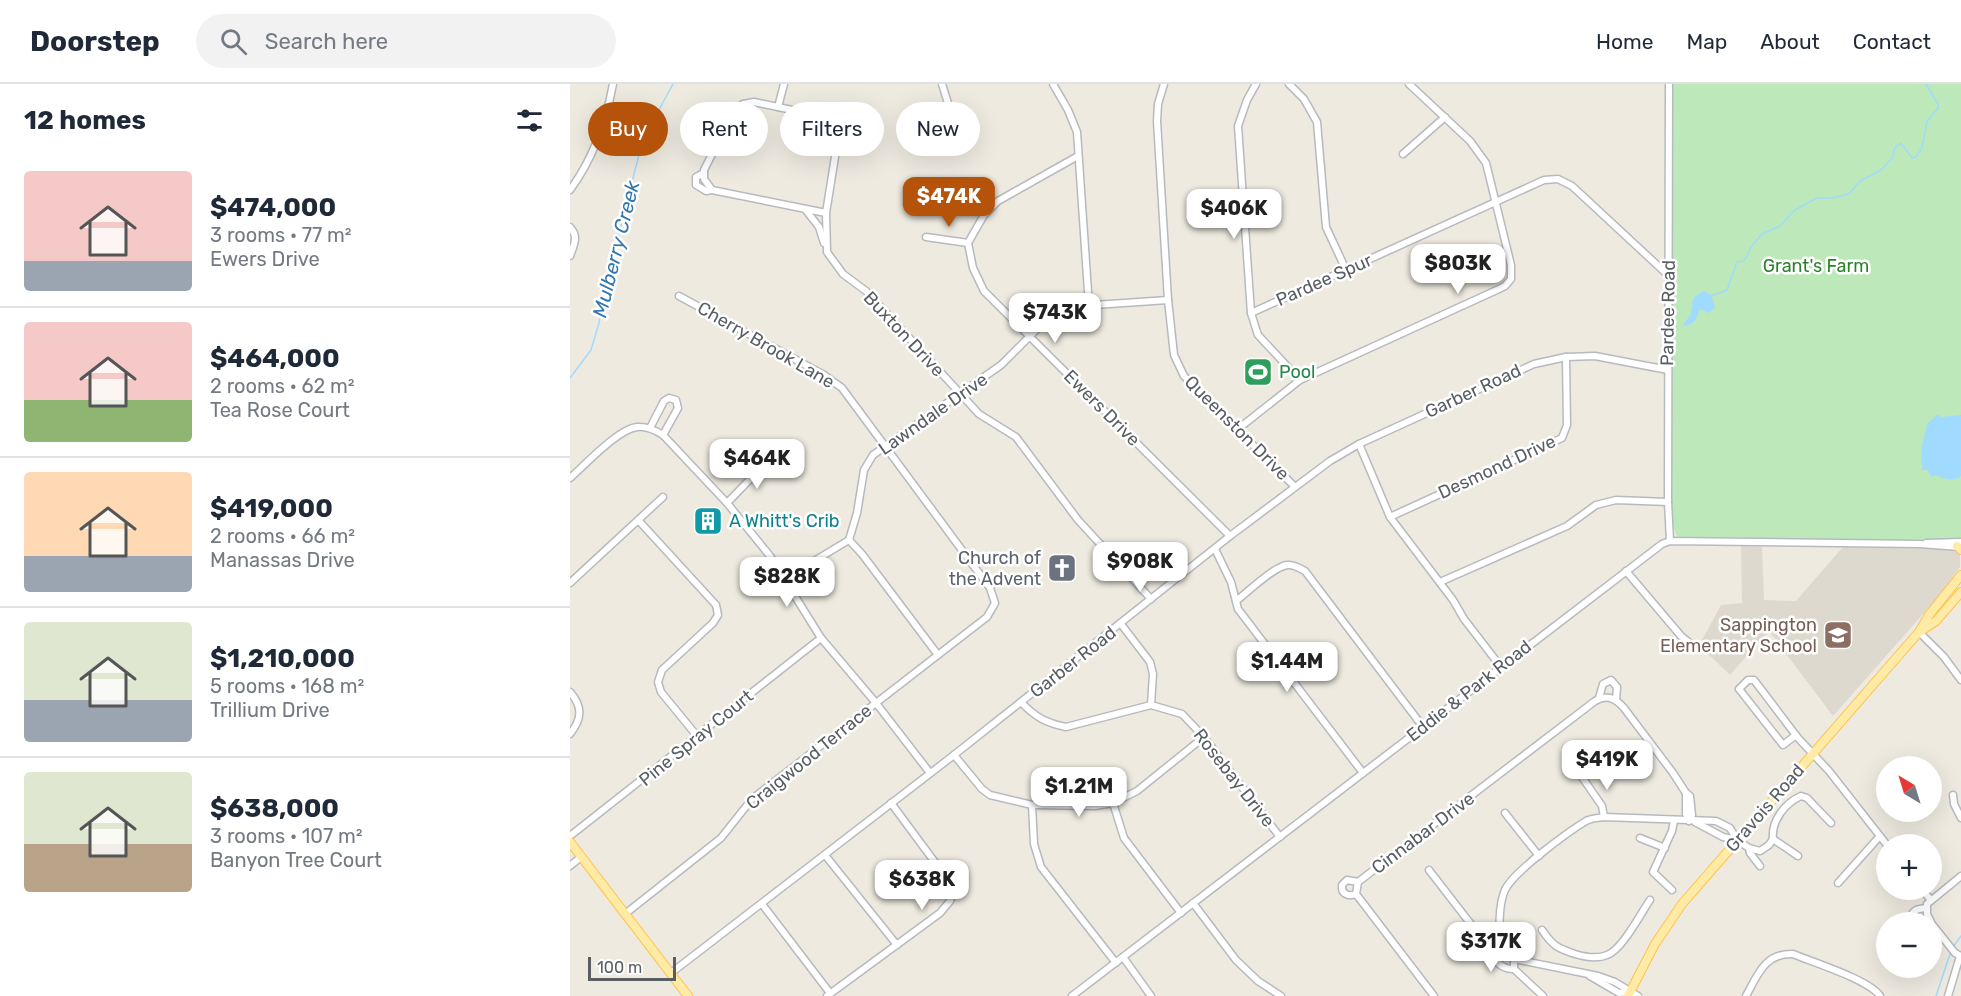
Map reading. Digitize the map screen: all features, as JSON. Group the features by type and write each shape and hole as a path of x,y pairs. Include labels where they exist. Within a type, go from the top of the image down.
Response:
{"main road":[{"name":"Gravois Road","path":"1632,995 1654,944 1674,914 1919,632 1929,615 1961,575"},
{"name":"Gravois Road","path":"1919,632 1936,621 1961,592"},
{"path":"570,842 688,996"}],"street":[{"path":"570,190 589,159 602,130 613,84"},
{"path":"778,107 784,84"},
{"path":"942,84 948,102"},
{"path":"1053,84 1077,132 1089,306"},
{"name":"Queenston Drive","path":"1164,84 1158,104 1157,122 1168,300 1174,355 1184,376 1294,486"},
{"path":"1256,84 1247,100 1238,126 1251,313 1258,335 1300,380"},
{"path":"1289,84 1304,99 1317,122 1326,227 1346,270"},
{"path":"1238,429 1300,380 1505,286 1511,279 1511,265 1486,163 1477,149 1409,84"},
{"name":"Pardee Road","path":"1669,84 1668,502 1670,542"},
{"path":"826,213 712,190 704,179 704,173 734,111 744,104 754,102 825,117 834,123 839,132 826,213 827,252"},
{"path":"1403,154 1444,117"},
{"path":"926,237 968,243 984,215 998,201 1078,156"},
{"name":"Pardee Spur","path":"1251,313 1544,180 1558,179 1572,186 1669,276"},
{"name":"Buxton Drive","path":"806,209 819,226 827,252 843,274 866,291 979,414 1016,437 1078,520 1151,599"},
{"path":"570,227 576,234 576,240 570,256"},
{"name":"Ewers Drive","path":"968,243 973,268 984,291 1230,536"},
{"name":"Cherry Brook Lane","path":"679,296 824,375 842,388 990,588 995,603"},
{"name":"Lawndale Drive","path":"849,540 857,513 864,470 873,455 1001,365 1059,309 1168,300"},
{"name":"Garber Road","path":"671,973 954,755 1294,486 1330,461 1359,444 1534,363 1566,357 1595,356 1668,370"},
{"name":"Desmond Drive","path":"1390,517 1562,438 1567,425 1566,357"},
{"path":"653,429 664,401 669,398 676,400 678,408 663,435"},
{"path":"570,478 614,438 635,427 653,429 663,435 727,503 770,556 821,638 876,703 930,773"},
{"path":"1359,444 1390,517 1501,667"},
{"path":"727,503 757,472 762,459"},
{"path":"570,583 663,497"},
{"path":"1440,582 1567,526 1596,505 1616,500 1668,502"},
{"path":"639,521 716,605 718,615 713,622 662,670 658,682 661,692 697,736"},
{"path":"784,579 849,540 938,655"},
{"path":"1670,542 1960,546"},
{"name":"Eddie & Park Road","path":"1072,996 1626,571 1662,544 1670,542"},
{"path":"1215,549 1231,582 1238,609 1363,773"},
{"path":"1236,601 1279,568 1288,565 1297,566 1305,571 1423,727"},
{"path":"1626,571 1681,636 1695,647"},
{"name":"Craigwood Terrace","path":"625,914 721,838 752,799 987,617 995,603"},
{"path":"1021,702 1038,718 1052,724 1066,726 1094,721 1151,705 1153,674 1150,662 1121,624"},
{"path":"1919,632 1944,657 1961,680"},
{"name":"Pine Spray Court","path":"570,836 821,638"},
{"path":"1796,735 1783,745 1743,694 1741,686 1750,678 1754,680 1796,735 1813,752 1878,834"},
{"name":"Cinnabar Drive","path":"1356,894 1358,882 1599,698 1603,684 1611,681 1617,687 1616,700"},
{"path":"570,692 580,707 580,717 570,734"},
{"path":"1599,698 1608,697 1616,700 1673,773 1690,796 1692,821"},
{"name":"Rosebay Drive","path":"1151,705 1182,714 1204,737 1280,837"},
{"path":"954,755 982,789 990,795 1032,805 1095,806 1113,803 1137,791 1204,737"},
{"path":"1582,777 1602,806 1604,817"},
{"path":"1953,795 1954,804 1961,818"},
{"path":"1692,821 1723,837 1737,840 1749,848 1760,851 1769,845 1773,838 1772,829 1776,818 1794,799 1801,796 1807,798 1831,824"},
{"path":"762,904 828,995 940,913 951,901 954,888 891,803"},
{"path":"1113,803 1124,838 1181,913"},
{"path":"1032,805 1034,844 1041,867 1116,963"},
{"path":"1505,813 1539,856"},
{"path":"1499,945 1505,889 1539,856 1588,820 1604,817 1716,821 1730,828 1737,840"},
{"path":"1672,890 1653,872 1665,848 1674,821"},
{"path":"1640,838 1665,848"},
{"path":"1773,838 1798,856"},
{"path":"1838,883 1876,840"},
{"path":"1749,848 1760,866"},
{"path":"825,855 897,945"},
{"path":"570,866 581,857"},
{"path":"1429,870 1502,967 1514,969 1543,996"},
{"path":"1942,891 1961,876"},
{"path":"1358,882 1347,880 1342,888 1347,896 1356,894 1434,996"},
{"path":"1542,930 1551,944 1558,948 1585,957 1606,956 1614,952 1650,900"},
{"path":"1927,912 1926,908 1931,900"},
{"path":"1193,903 1236,960 1258,981 1281,996"},
{"path":"1913,912 1926,908"},
{"path":"1942,936 1959,955 1948,996"},
{"path":"1487,945 1499,945 1514,959 1581,973 1618,993 1632,995"},
{"path":"1746,996 1767,962 1780,954 1793,954 1864,983 1880,996"},
{"path":"1123,957 1151,996"},
{"path":"1581,973 1585,957"},
{"path":"1514,959 1514,969"}],"shaded area":[{"name":"Sappington Elementary School","path":"1741,546 1762,547 1764,600 1796,601 1843,547 1955,549 1960,554 1960,567 1939,596 1833,716 1769,631 1730,675 1704,650 1702,640 1721,605 1742,603"}],"green space":[{"name":"Grant's Farm","path":"1672,84 1961,84 1961,539 1835,541 1682,539 1676,535 1672,522"}],"water":[{"path":"1704,291 1711,295 1715,307 1709,313 1700,309 1693,323 1683,326 1690,314 1693,299"},
{"path":"1938,414 1941,417 1961,415 1961,476 1954,479 1935,475 1932,477 1927,470 1921,470 1923,466 1921,463 1922,445 1927,424"}],"waterway":[{"name":"Mulberry Creek","path":"570,378 591,350 643,139 673,84"},
{"path":"1711,296 1727,290 1737,262 1746,258 1750,248 1763,233 1779,227 1795,210 1817,198 1833,198 1849,194 1860,181 1881,170 1892,158 1895,148 1901,143 1912,158 1916,157 1922,148 1927,121 1938,108 1926,84"},
{"path":"1953,947 1961,936"},
{"path":"1936,996 1951,951"}],"place":[{"name":"Pool","path":"1258,372"},
{"name":"A Whitt's Crib","path":"708,521"},
{"name":"Church of the Advent","path":"1062,568"},
{"name":"Sappington Elementary School","path":"1838,635"}]}
